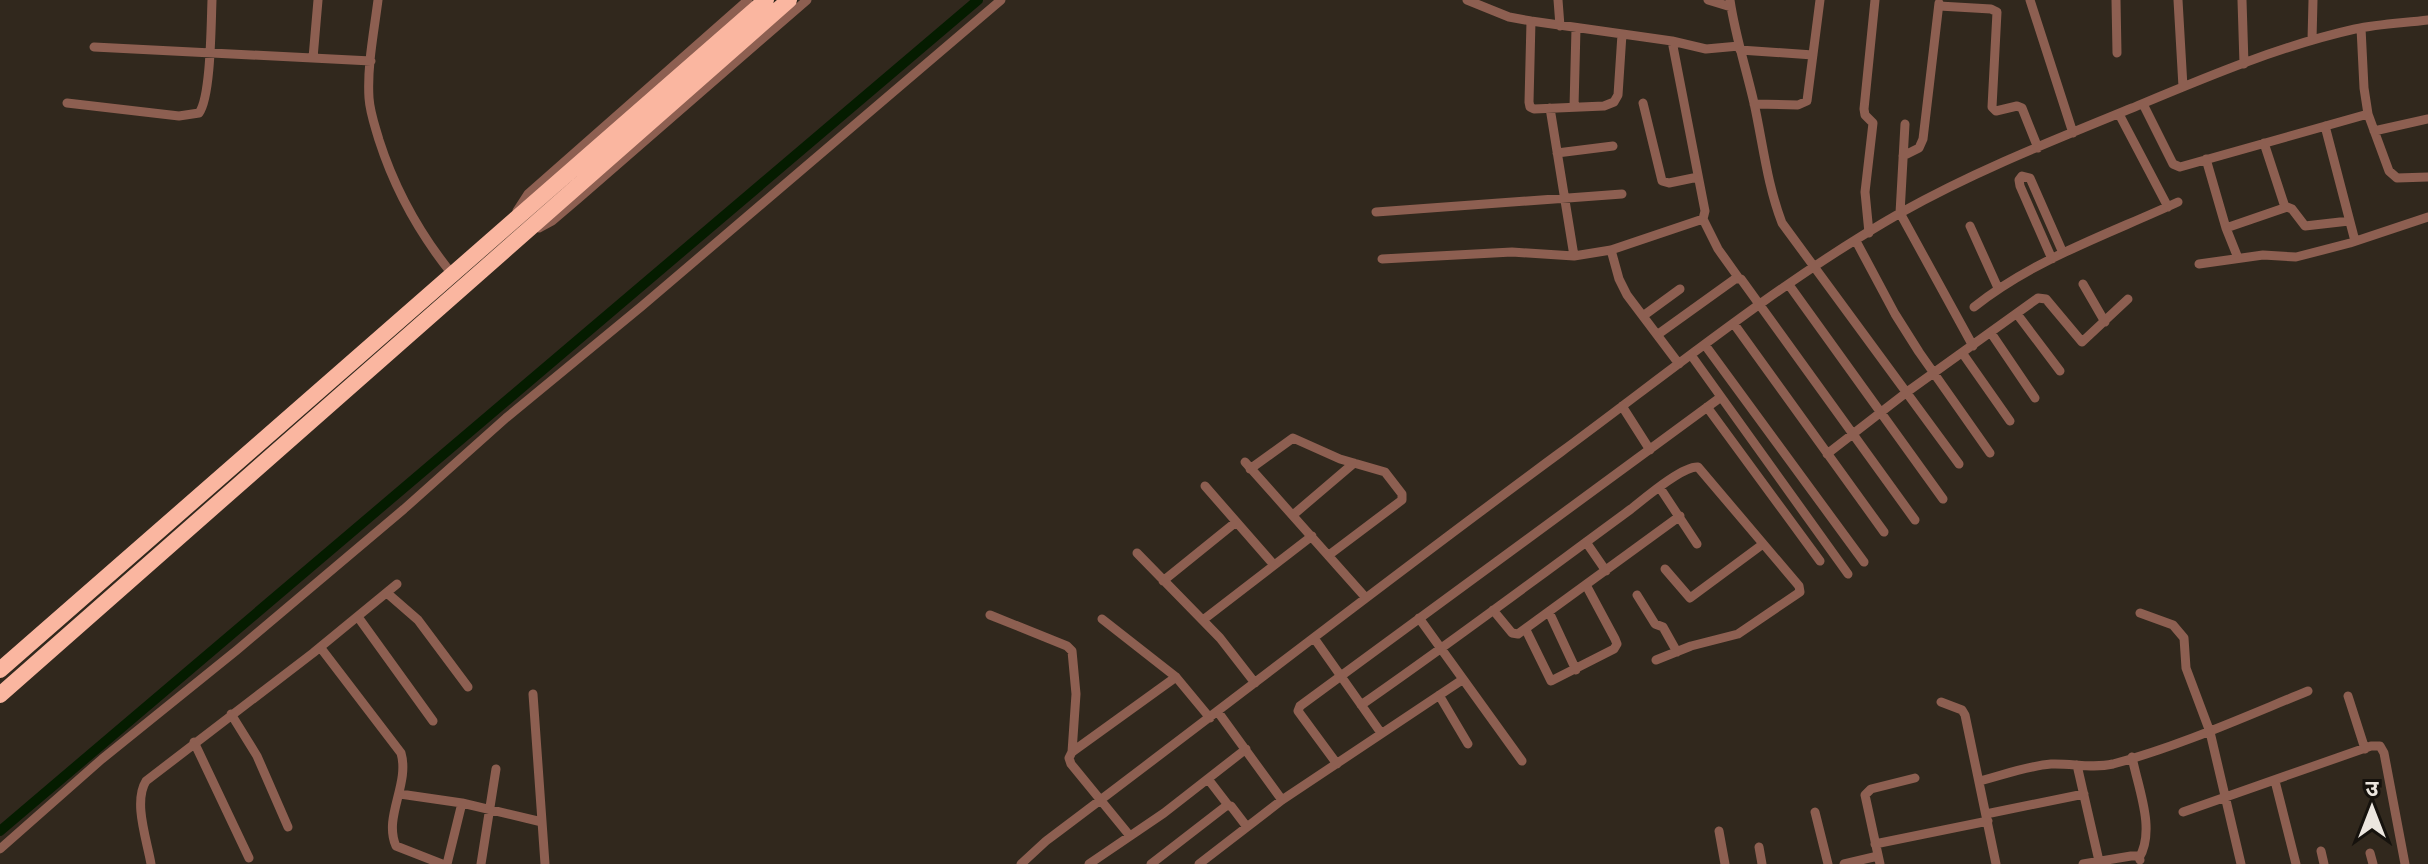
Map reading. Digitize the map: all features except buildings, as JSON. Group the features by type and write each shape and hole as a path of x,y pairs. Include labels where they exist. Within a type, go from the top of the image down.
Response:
{"highway":[{"path":"0,695 330,404 512,232 665,97 766,0"},
{"path":"665,97 789,0"},
{"path":"0,670 452,274 512,232"}],"street":[{"path":"67,103 179,116 199,113 204,104 212,0"},
{"path":"313,58 318,0"},
{"path":"378,0 371,61 371,110 388,169 424,237 452,274"},
{"path":"512,232 528,194 748,0"},
{"path":"512,232 552,221 807,0"},
{"path":"0,849 102,759 332,570 506,418 1001,0"},
{"path":"1558,0 1560,26"},
{"path":"1708,0 1731,3 1767,176 1782,223 1959,464"},
{"path":"1754,104 1798,105 1807,101 1820,0"},
{"path":"1869,233 1865,192 1873,123 1865,115 1864,109 1875,0"},
{"path":"2030,0 2073,133"},
{"path":"2116,0 2117,53"},
{"path":"2178,0 2183,87"},
{"path":"2242,0 2244,64"},
{"path":"2312,40 2313,0"},
{"path":"1471,1 1509,17 1560,26 1672,41 1706,49 1739,48 1813,55"},
{"path":"1903,156 1919,148 1923,139 1939,3 1997,12 1992,107 1996,111 2017,106 2022,108 2038,148"},
{"path":"1021,864 1037,848 1622,406 1814,267 1900,213 1973,175 2244,64 2312,40 2361,28 2428,20"},
{"path":"1531,21 1530,105 1534,109 1604,106 1616,99 1622,34"},
{"path":"1574,107 1576,28"},
{"path":"2361,28 2368,114 2394,177 2428,177"},
{"path":"1672,41 1705,211 1703,219 1718,249 1915,520"},
{"path":"94,47 371,61"},
{"path":"1643,103 1662,181 1669,183 1698,177"},
{"path":"2143,104 2175,166 2368,114"},
{"path":"1550,108 1574,256"},
{"path":"2119,114 2168,207"},
{"path":"2374,131 2428,119"},
{"path":"1905,124 1900,213 1973,346"},
{"path":"2325,126 2355,241"},
{"path":"2264,143 2285,207"},
{"path":"1557,153 1613,146"},
{"path":"2206,159 2238,258"},
{"path":"2052,259 2020,186 2022,176 2030,178 2063,253"},
{"path":"1376,212 1622,194"},
{"path":"1974,307 1998,288 2063,253 2178,202"},
{"path":"2226,228 2285,207 2292,209 2305,226 2349,221"},
{"path":"2199,264 2263,255 2296,257 2428,217"},
{"path":"1382,259 1512,252 1574,256 1611,250 1703,219"},
{"path":"1970,226 1998,288"},
{"path":"1856,241 1895,314 1990,453"},
{"path":"1611,250 1622,286 1679,364"},
{"path":"1657,335 1738,277"},
{"path":"2083,284 2105,322"},
{"path":"1789,285 1943,499"},
{"path":"1643,316 1680,289"},
{"path":"1827,454 2038,298 2044,297 2082,342 2128,299"},
{"path":"2017,314 2060,371"},
{"path":"1734,324 1884,532"},
{"path":"1991,333 2035,398"},
{"path":"1705,345 1864,562"},
{"path":"1963,354 2010,421"},
{"path":"1691,355 1848,574"},
{"path":"1337,764 1298,709 1721,397"},
{"path":"1622,406 1650,450"},
{"path":"1707,407 1820,561"},
{"path":"1329,555 1402,498 1388,474 1330,455 1293,438 1248,466 1366,598"},
{"path":"1293,515 1354,463"},
{"path":"1361,705 1688,468 1698,467 1799,586 1799,594 1738,634 1656,660"},
{"path":"1205,486 1274,565"},
{"path":"1660,488 1697,544"},
{"path":"1493,610 1514,634 1526,630 1680,516"},
{"path":"1163,581 1236,522"},
{"path":"1203,620 1312,536"},
{"path":"1586,542 1606,571"},
{"path":"1665,569 1690,598 1763,544"},
{"path":"1137,553 1220,638 1255,683"},
{"path":"151,864 141,789 146,781 397,584"},
{"path":"1526,630 1551,681 1617,646 1586,585"},
{"path":"387,593 418,620 468,687"},
{"path":"1637,595 1656,625 1663,627 1677,652"},
{"path":"1549,612 1576,670"},
{"path":"2140,613 2173,625 2183,635 2186,668 2210,732 2241,864"},
{"path":"990,615 1070,648 1076,694 1069,758 1130,836"},
{"path":"358,617 433,721"},
{"path":"1419,618 1522,761"},
{"path":"1102,619 1176,677 1214,715 1246,749 1282,800"},
{"path":"1314,638 1381,733"},
{"path":"320,647 401,753 404,770 392,829 396,846 444,864 462,803"},
{"path":"1072,752 1176,677"},
{"path":"1199,864 1282,800 1462,680"},
{"path":"1980,781 2036,766 2101,766 2210,732 2308,691"},
{"path":"533,694 545,864"},
{"path":"1439,695 1468,744"},
{"path":"2348,696 2365,749"},
{"path":"1941,702 1964,712 1996,864"},
{"path":"231,714 257,756 288,827"},
{"path":"194,742 249,858"},
{"path":"2183,812 2377,745 2384,753 2405,864"},
{"path":"1089,864 1246,749"},
{"path":"2083,864 2131,856 2140,861 2147,845 2147,832 2132,757"},
{"path":"2077,765 2099,861"},
{"path":"481,864 496,769"},
{"path":"1844,864 1879,860 1865,801 1867,791 1915,778"},
{"path":"1208,779 1247,827"},
{"path":"2275,781 2296,864"},
{"path":"400,794 462,803 542,822"},
{"path":"1875,844 2084,794"},
{"path":"1151,864 1228,805"},
{"path":"1815,812 1828,864"},
{"path":"1719,831 1725,864"},
{"path":"1759,847 1762,864"},
{"path":"2321,851 2324,864"},
{"path":"2370,853 2373,864"}],"waterway":[{"path":"0,831 978,0"}]}
